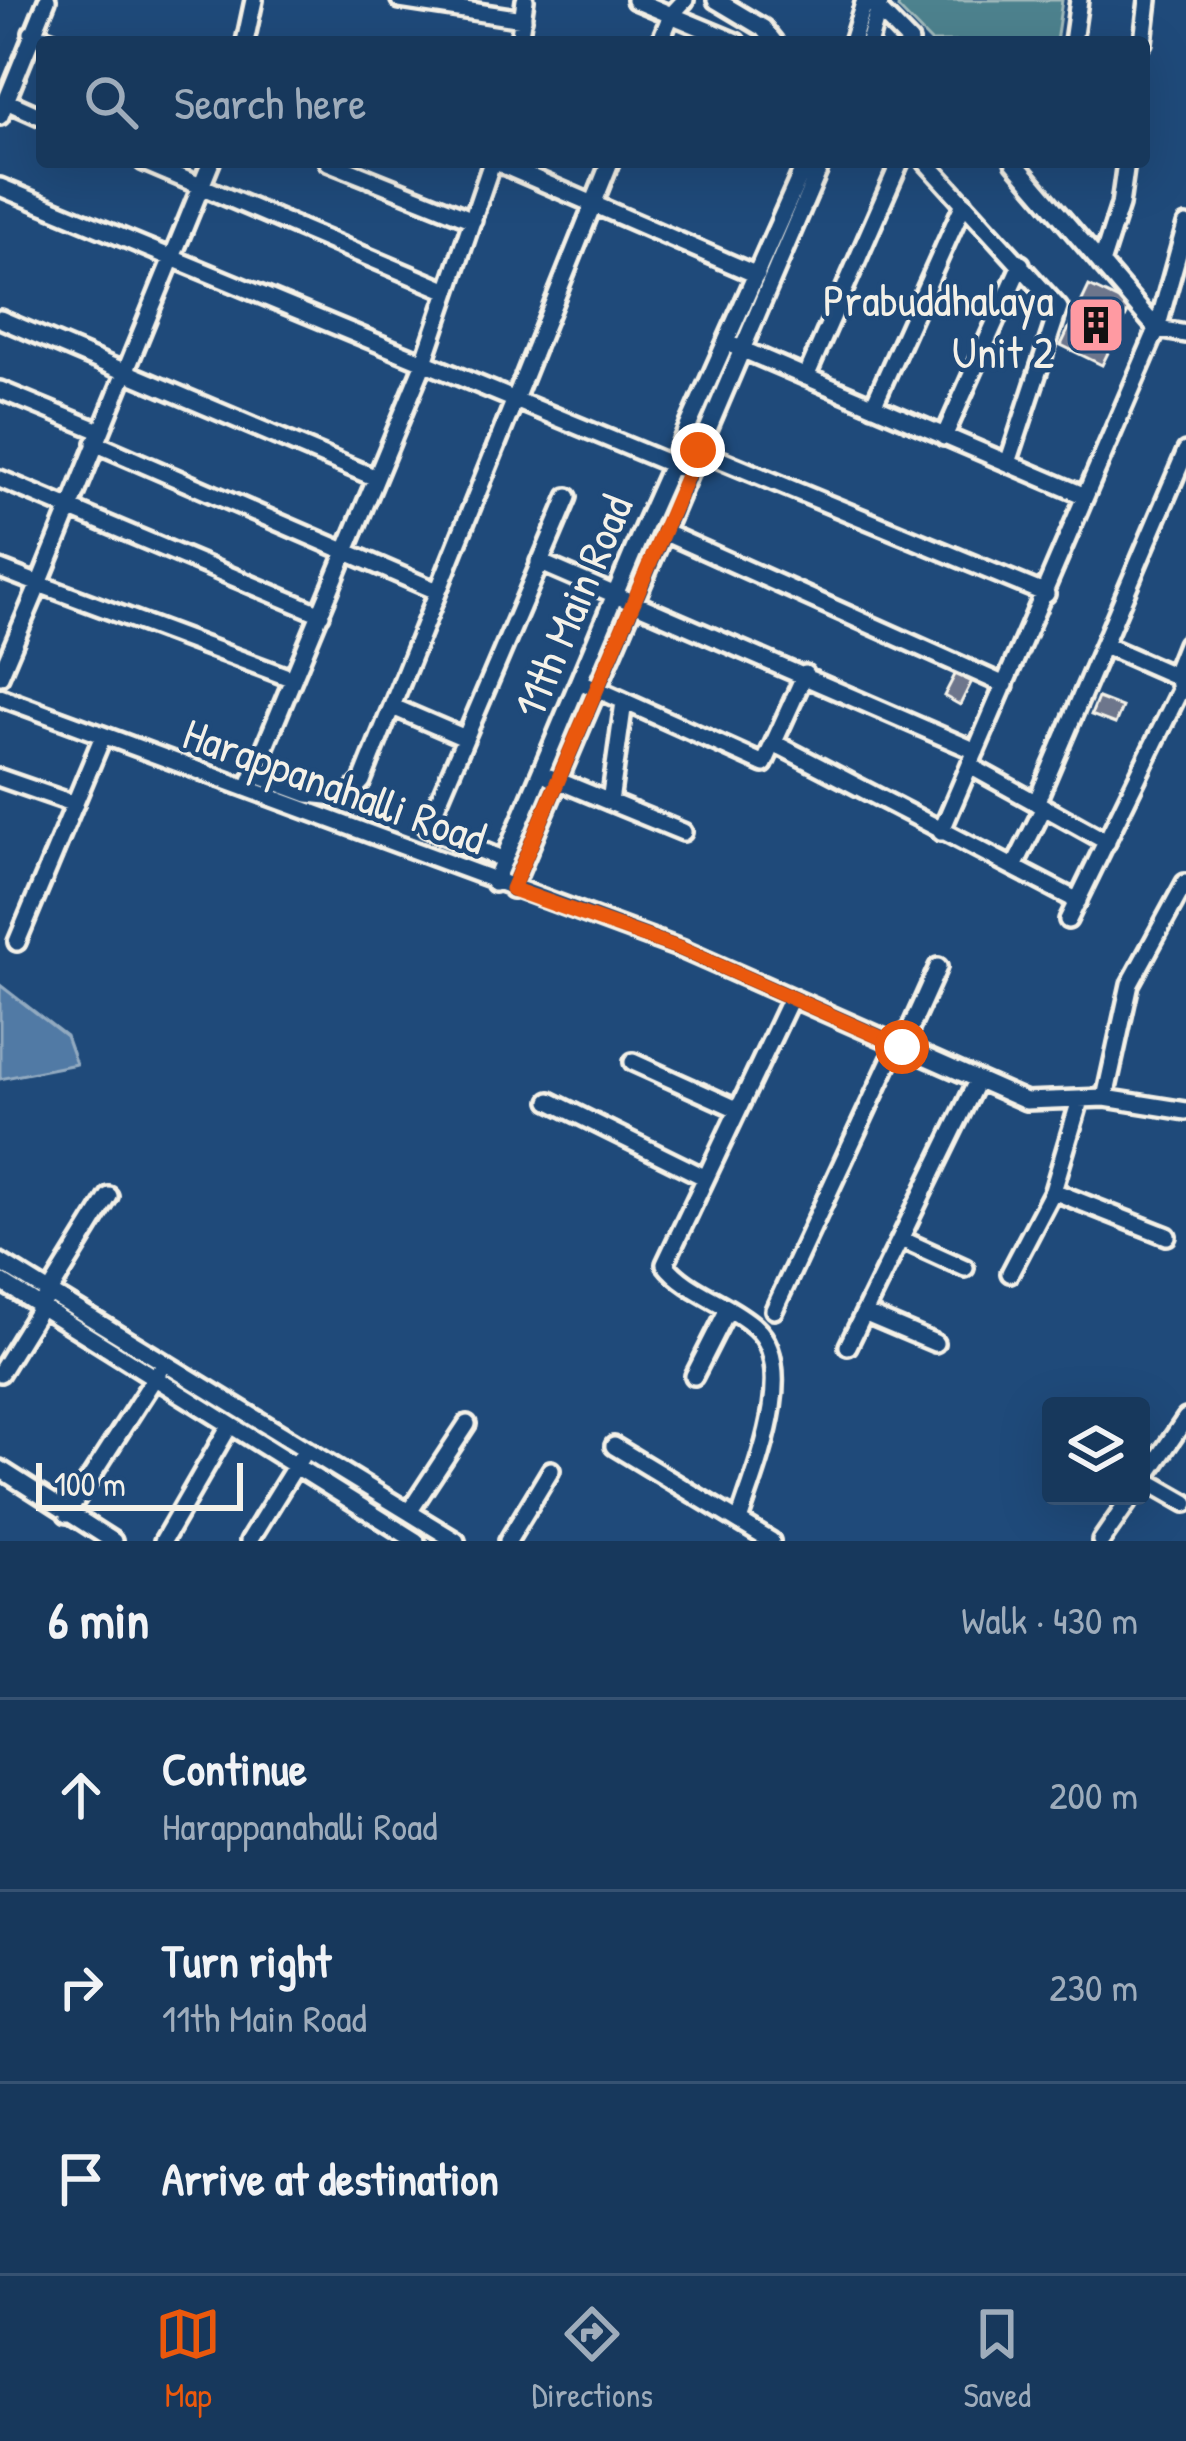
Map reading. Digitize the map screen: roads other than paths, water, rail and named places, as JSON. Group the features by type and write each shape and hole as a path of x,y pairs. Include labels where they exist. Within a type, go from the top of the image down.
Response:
{"street":[{"path":"36,116 3,109 47,0"},
{"path":"246,36 254,0"},
{"path":"400,0 523,19"},
{"path":"520,36 525,0"},
{"path":"635,0 722,36"},
{"path":"662,36 671,15 686,0"},
{"path":"716,0 769,36"},
{"path":"1074,36 1079,0"},
{"path":"1144,36 1148,0"},
{"path":"855,36 874,2"},
{"path":"870,36 874,2"},
{"path":"874,2 905,36"},
{"path":"32,33 40,36"},
{"path":"158,168 448,291"},
{"path":"0,676 208,168"},
{"path":"343,168 472,220"},
{"path":"247,791 422,365 492,168"},
{"path":"508,168 757,274"},
{"path":"254,774 308,794 346,798 362,781 607,168"},
{"name":"11th Main Road","path":"512,889 663,532 680,469 698,450 757,274 803,168"},
{"name":"11th Main Road","path":"494,883 616,594 680,469 819,168"},
{"path":"806,377 897,168"},
{"path":"932,168 1059,308 1008,464"},
{"path":"1019,168 1157,328 1186,334"},
{"path":"1101,264 1120,205 1125,168"},
{"path":"0,187 680,469"},
{"path":"873,406 964,203"},
{"path":"940,832 1181,274 1186,225"},
{"path":"944,436 1021,264"},
{"path":"0,320 376,478"},
{"path":"733,346 1085,496"},
{"path":"0,390 437,591"},
{"path":"698,450 1046,594"},
{"path":"1014,867 1186,451"},
{"path":"0,479 321,614"},
{"path":"503,860 427,828 568,496"},
{"path":"663,532 1005,685"},
{"path":"539,562 805,674 973,758 1040,805 1107,842"},
{"path":"0,569 293,680"},
{"path":"1068,920 1180,690 1175,676 1186,644"},
{"path":"1104,645 1175,676"},
{"path":"580,680 759,764 768,762 805,674"},
{"name":"Harappanahalli Road","path":"0,697 681,949 1036,1103 1105,1098 1186,1112"},
{"path":"610,802 624,702"},
{"path":"392,707 465,738"},
{"path":"17,942 103,736"},
{"path":"776,744 1078,901"},
{"path":"540,774 683,832"},
{"path":"0,778 75,804"},
{"path":"1105,1098 1130,984 1185,883"},
{"path":"774,1310 938,968"},
{"path":"740,1521 773,1407 774,1371 759,1329 665,1264 791,998"},
{"path":"633,1062 737,1109"},
{"path":"848,1346 977,1081"},
{"path":"1010,1273 1053,1191 1080,1100"},
{"path":"550,1101 704,1177"},
{"path":"1053,1191 1167,1236"},
{"path":"0,1373 109,1196"},
{"path":"901,1239 965,1268"},
{"path":"0,1262 45,1299 160,1370 306,1450 456,1541"},
{"path":"0,1281 45,1299"},
{"path":"694,1376 728,1309"},
{"path":"864,1313 935,1343"},
{"path":"160,1370 230,1425 396,1536 416,1541"},
{"path":"67,1514 160,1370"},
{"path":"1150,1470 1186,1418"},
{"path":"410,1512 467,1424"},
{"path":"163,1541 230,1425"},
{"path":"614,1446 771,1541"},
{"path":"249,1541 306,1450"},
{"path":"0,1469 112,1541"},
{"path":"508,1541 551,1470"},
{"path":"1150,1486 1186,1503"},
{"path":"1101,1541 1126,1505"}],"water":[{"path":"0,985 66,1036 76,1064 0,1079"}],"place":[{"name":"Prabuddhalaya Unit 2","path":"1096,325"}]}
